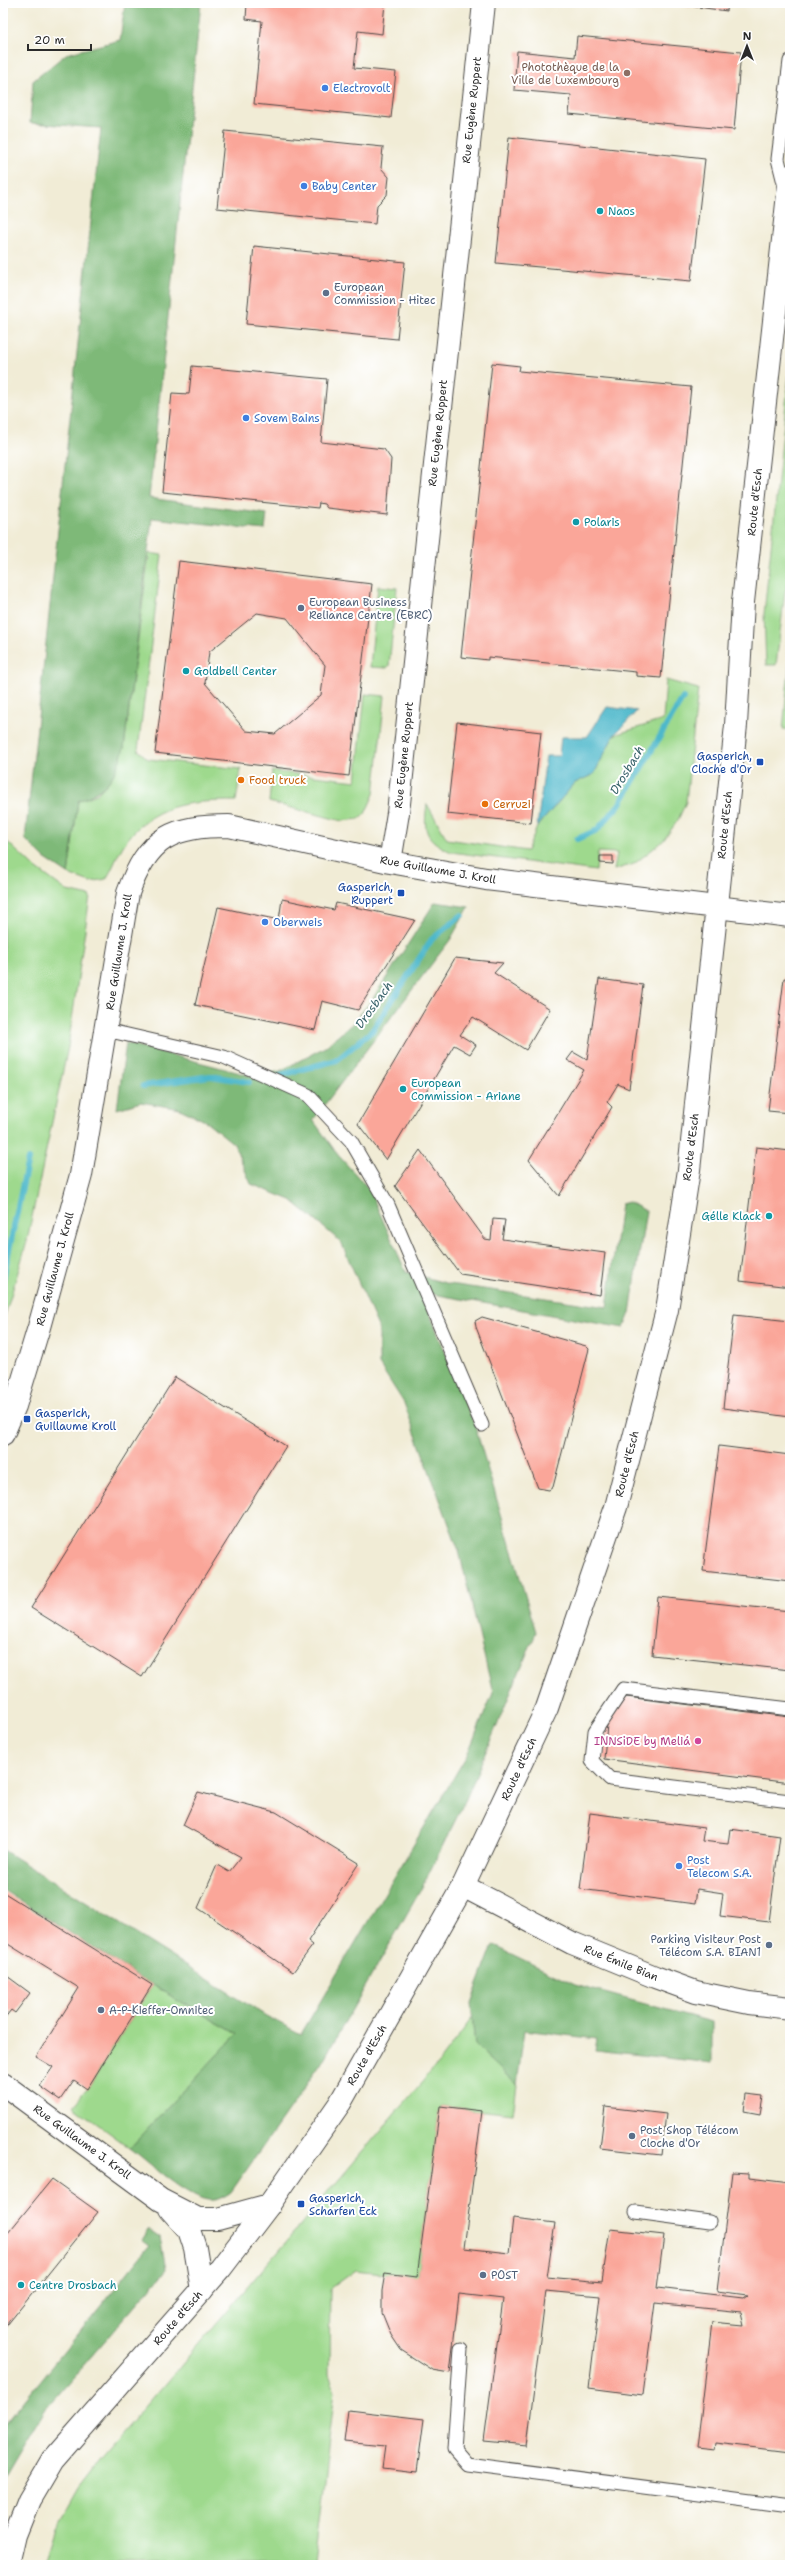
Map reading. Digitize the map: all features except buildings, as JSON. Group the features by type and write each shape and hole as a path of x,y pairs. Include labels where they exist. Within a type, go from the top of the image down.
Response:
{"street":[{"name":"Rue Eugène Ruppert","path":"390,862 398,813 484,3"},
{"name":"Route d'Esch","path":"8,2565 15,2535 29,2500 52,2461 202,2290 268,2205 340,2103 463,1886 547,1708 616,1506 665,1318 689,1170 736,725 743,602 790,176"},
{"name":"Rue Guillaume J. Kroll","path":"3,1434 15,1406 39,1327 81,1175 128,893 145,856 166,838 179,830 204,826 229,826 390,862 486,879 790,916"},
{"name":"Rue Émile Bian","path":"463,1886 572,1943 655,1977 696,1992 749,2003 790,2008"},
{"name":"Rue Guillaume J. Kroll","path":"3,2084 161,2200 198,2219 218,2219 268,2205"},
{"name":"Rue Guillaume J. Kroll","path":"161,2200 189,2230 195,2248 202,2290"}],"lane":[{"name":"Route d'Esch","path":"789,196 778,159 790,61"},
{"path":"106,1030 224,1057 308,1095 351,1141 388,1205 482,1425"},
{"path":"790,1709 623,1689 595,1731 592,1761 610,1779 790,1801"},
{"path":"636,2212 709,2222"},
{"path":"461,2349 454,2449 467,2464 790,2506"}],"green space":[{"path":"125,3 201,3 149,498 267,514 265,530 152,518 124,748 117,768 108,782 96,792 78,801 68,874 44,858 25,839 101,128 30,123 33,81 66,54 120,40"},
{"path":"790,365 790,420 787,453 790,498 790,576 785,592 776,665 766,665 764,614"},
{"path":"149,553 162,555 138,750 148,759 241,769 236,801 187,804 173,807 159,813 146,821 134,832 118,854 106,879 90,882 68,874 78,801 97,794 111,779 124,748"},
{"path":"378,586 397,588 389,666 387,668 370,667"},
{"path":"790,658 790,730 783,729"},
{"path":"666,680 698,689 686,802 678,820 663,841 634,864 614,870 617,853 598,852 596,871 451,852 436,843 428,834 425,821 427,804 447,839 527,851 537,827 575,783 594,774 614,735 663,720"},
{"path":"365,694 385,696 374,794 365,814 359,819 342,821 269,802 272,771 356,781"},
{"path":"3,838 33,866 67,891 90,896 68,1047 26,1245 3,1322"},
{"path":"435,902 469,907 450,940 313,1120 338,1155 369,1189 406,1272 449,1284 607,1307 621,1204 629,1202 646,1211 630,1313 624,1328 421,1292 475,1426 536,1632 466,1799 420,1891 321,2064 231,2192 226,2196 214,2200 208,2200 189,2193 178,2186 130,2148 237,2034 152,1985 3,1890 3,1850 266,2016 301,2034 467,1755 493,1693 459,1551 404,1403 379,1364 379,1329 341,1242 291,1200 251,1184 234,1144 207,1122 180,1109 141,1102 117,1109 126,1043 252,1076 280,1071 325,1047 352,1024 372,1000"},
{"path":"493,1945 575,1985 712,2022 712,2063 595,2050 597,2039 524,2030 517,2085 475,2045 471,2003"},
{"path":"152,1985 237,2034 130,2148 73,2106 87,2089"},
{"path":"472,2018 475,2045 517,2085 513,2114 440,2106 417,2277 356,2270 330,2289 329,2374 335,2391 314,2565 44,2565 56,2527 78,2488 99,2461 440,2061"},
{"path":"148,2229 160,2237 166,2270 45,2410 3,2481 3,2427 149,2246 141,2240"}],"water":[{"path":"607,707 637,711 614,735 594,774 575,783 537,827 546,756 559,756 561,737 587,737"}],"waterway":[{"name":"Drosbach","path":"577,839 597,830 619,805 683,698"},
{"name":"Drosbach","path":"281,1075 337,1060 372,1031 432,939 462,915"},
{"name":"Drosbach","path":"143,1086 210,1076 249,1082"},
{"name":"Drosbach","path":"3,1279 28,1159"}],"place":[{"name":"Photothèque de la Ville de Luxembourg","path":"627,73"},
{"name":"Electrovolt","path":"325,88"},
{"name":"Baby Center","path":"304,186"},
{"name":"Naos","path":"600,211"},
{"name":"European Commission - Hitec","path":"326,293"},
{"name":"Sovem Bains","path":"246,418"},
{"name":"Polaris","path":"576,522"},
{"name":"European Business Reliance Centre (EBRC)","path":"301,608"},
{"name":"Goldbell Center","path":"186,671"},
{"name":"Gasperich, Cloche d'Or","path":"760,762"},
{"name":"Food truck","path":"241,780"},
{"name":"Cerruzi","path":"485,804"},
{"name":"Gasperich, Ruppert","path":"401,893"},
{"name":"Oberweis","path":"265,922"},
{"name":"European Commission - Ariane","path":"403,1089"},
{"name":"Gélle Klack","path":"769,1216"},
{"name":"Gasperich, Guillaume Kroll","path":"27,1419"},
{"name":"INNSiDE by Meliá","path":"698,1741"},
{"name":"Post Telecom S.A.","path":"679,1866"},
{"name":"Parking Visiteur Post Télécom S.A. BIAN1","path":"769,1945"},
{"name":"A-P-Kieffer-Omnitec","path":"101,2010"},
{"name":"Post Shop Télécom Cloche d'Or","path":"632,2136"},
{"name":"Gasperich, Scharfen Eck","path":"301,2204"},
{"name":"POST","path":"483,2275"},
{"name":"Centre Drosbach","path":"21,2285"}]}
